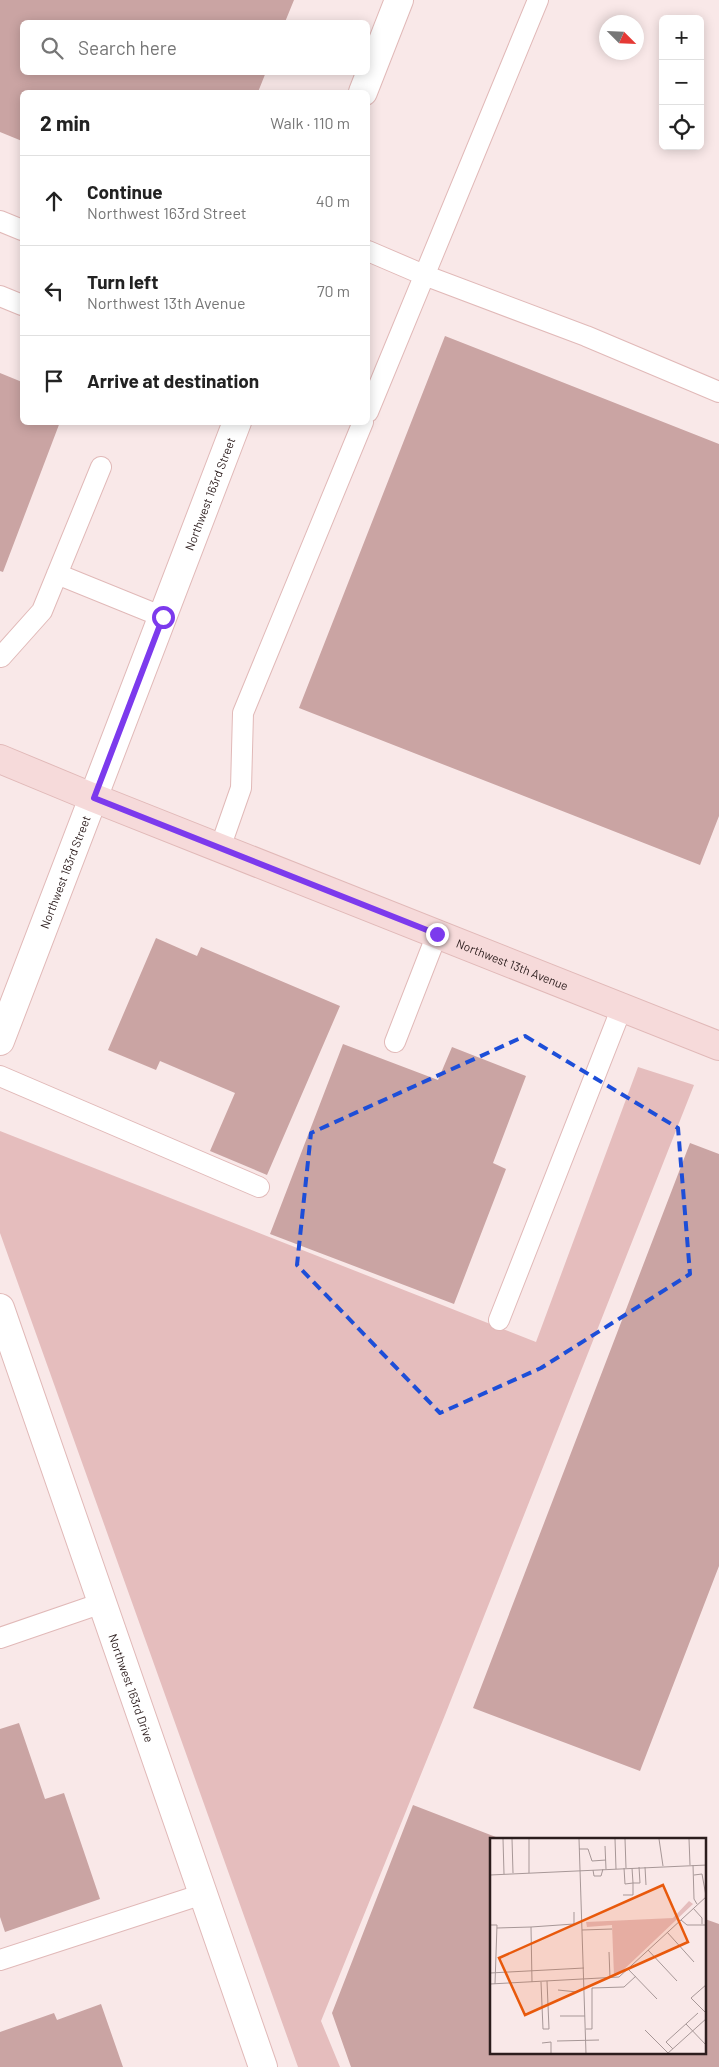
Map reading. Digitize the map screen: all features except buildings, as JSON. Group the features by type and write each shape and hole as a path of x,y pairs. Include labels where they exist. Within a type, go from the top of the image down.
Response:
{"street":[{"path":"365,90 399,0"},
{"name":"Northwest 163rd Street","path":"0,1041 236,425"},
{"name":"Northwest 13th Avenue","path":"0,759 719,1046"},
{"name":"Northwest 163rd Drive","path":"0,1309 263,2067"}],"lane":[{"path":"370,407 538,0"},
{"path":"0,221 20,229"},
{"path":"370,252 586,336 719,392"},
{"path":"0,296 20,304"},
{"path":"220,848 241,788 243,714 362,425"},
{"path":"1,657 42,611 101,467"},
{"path":"57,574 163,617"},
{"path":"394,1042 437,934"},
{"path":"500,1320 622,1007"},
{"path":"0,1076 259,1187"},
{"path":"0,1638 102,1603"},
{"path":"0,1960 203,1894"}],"highlighted area":[{"path":"525,1036 678,1128 690,1274 541,1368 440,1413 297,1265 311,1133"}],"shaded area":[{"path":"638,1067 694,1085 445,1715 321,2021 340,2067 298,2067 0,1233 0,1131 536,1342"}],"route":[{"path":"163,617 94,798 437,934"}]}
